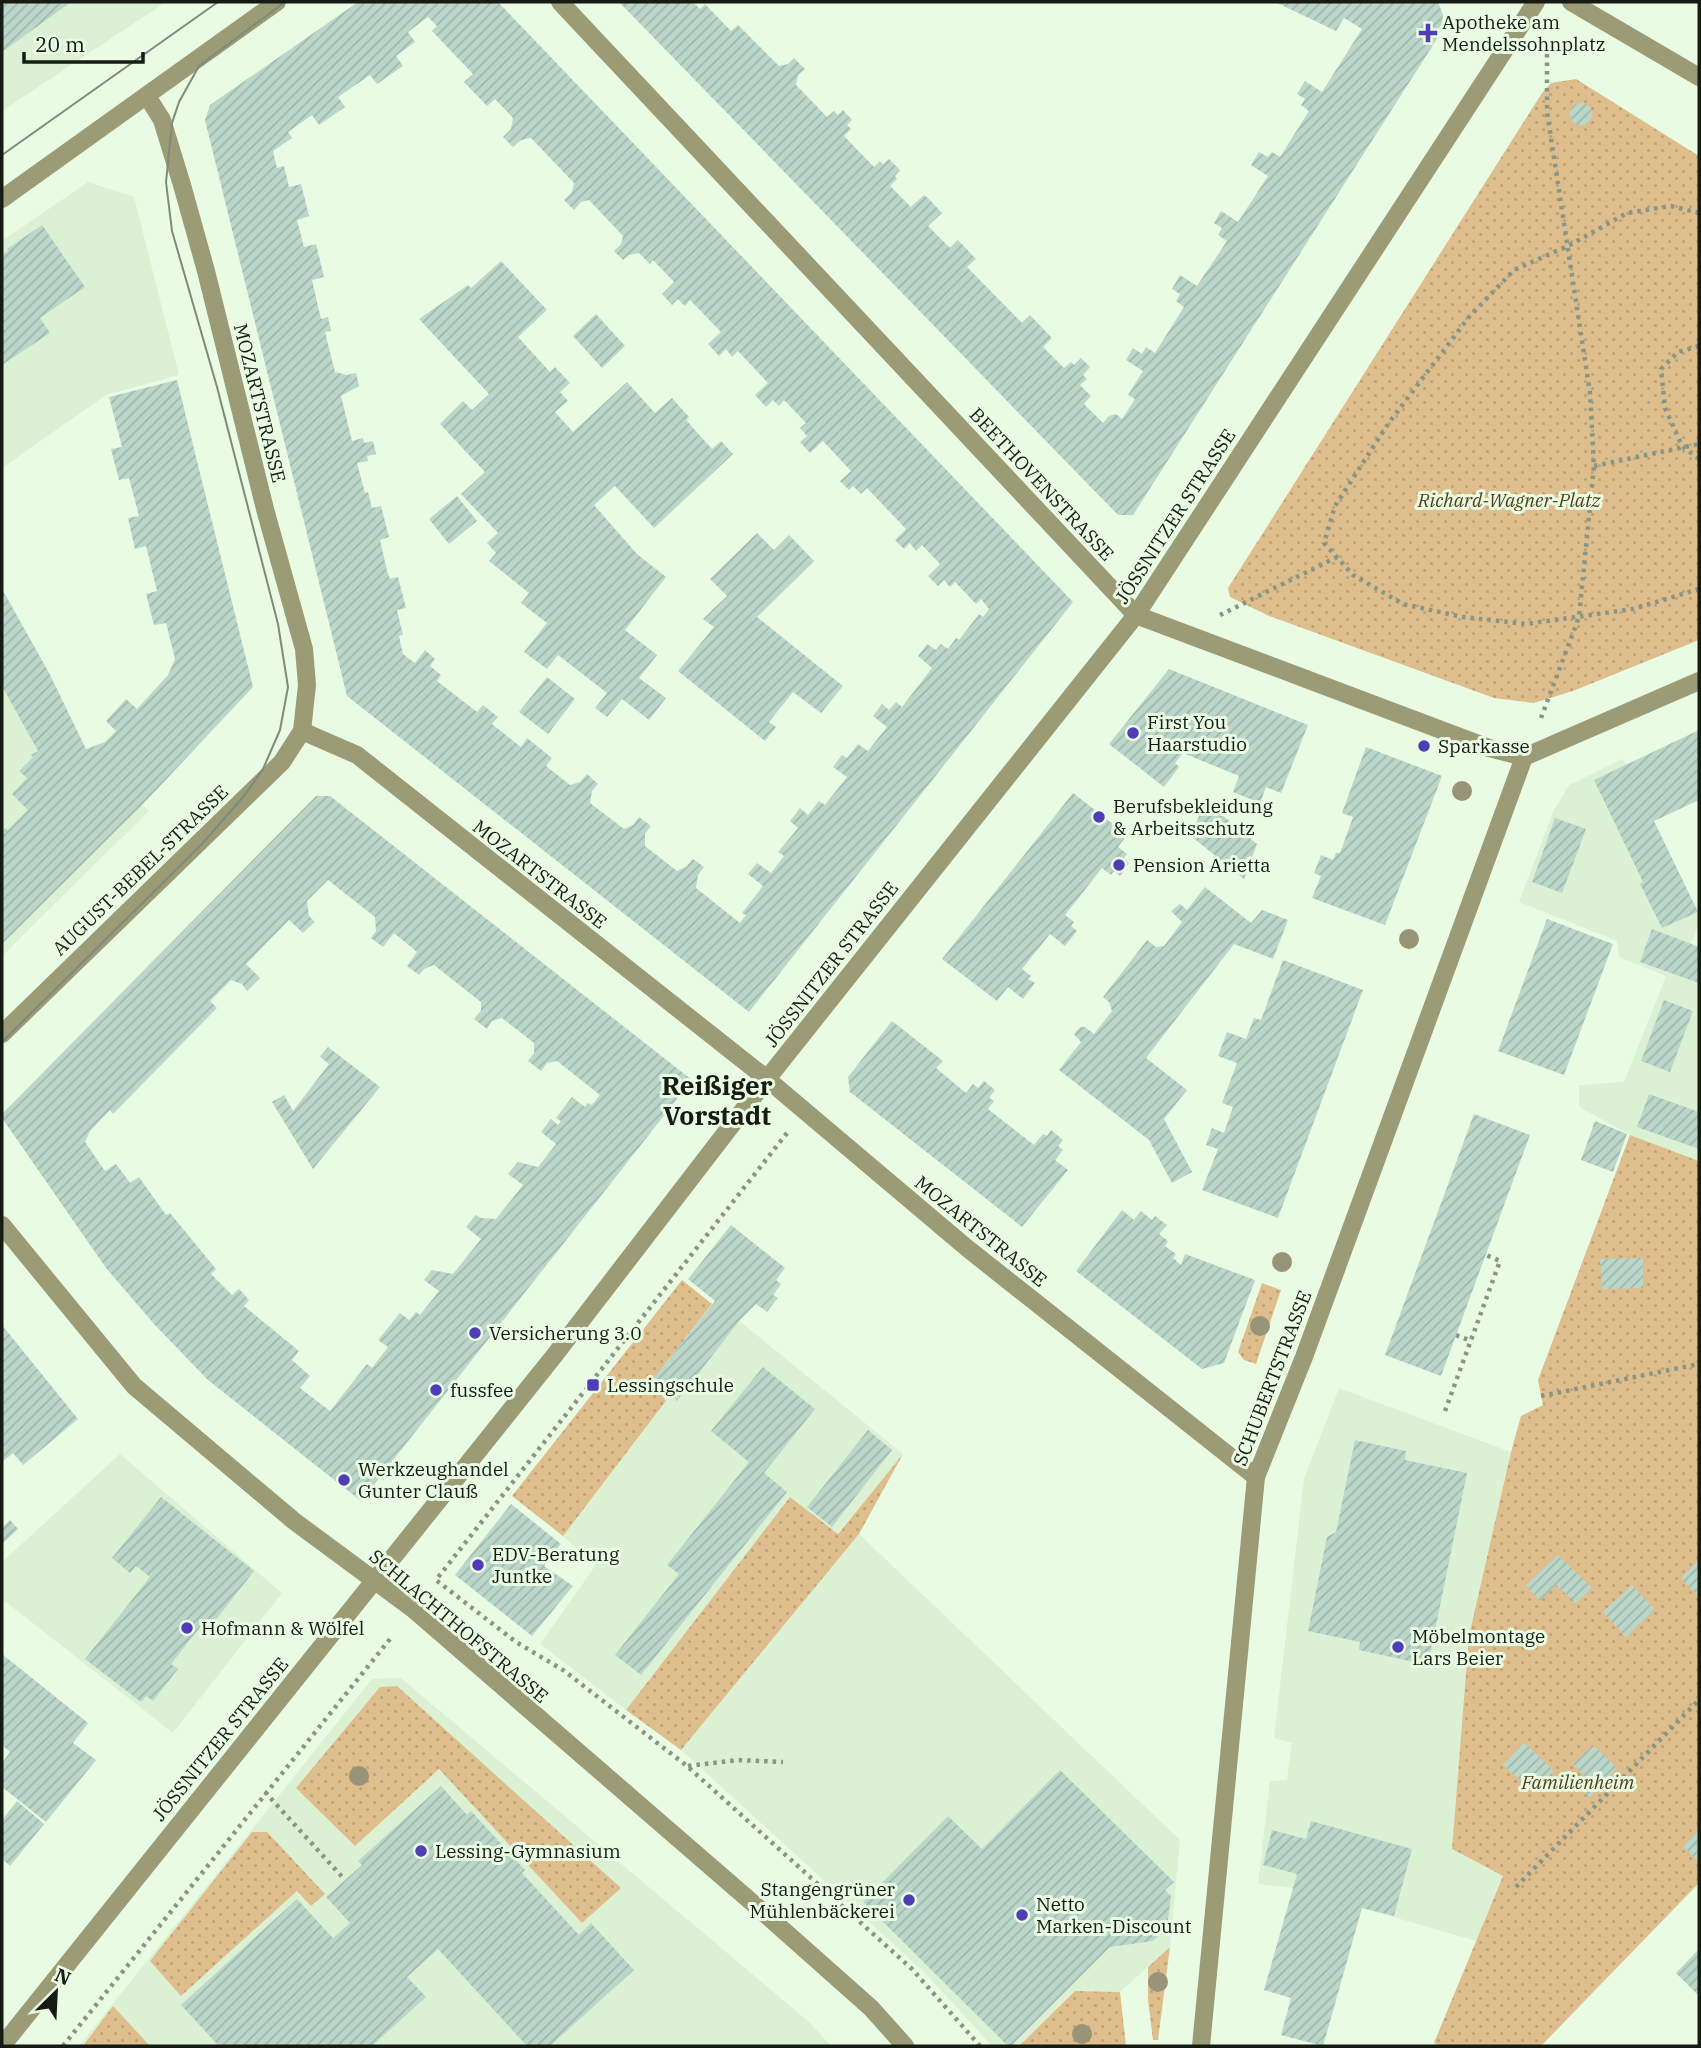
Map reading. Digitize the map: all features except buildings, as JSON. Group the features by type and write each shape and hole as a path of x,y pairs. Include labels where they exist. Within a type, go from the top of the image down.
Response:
{"street":[{"path":"2,199 277,2"},
{"name":"BEETHOVENSTRASSE","path":"560,2 1136,615 1489,748 1524,757"},
{"name":"JÖSSNITZER STRASSE","path":"2,2046 554,1356 767,1079 1136,615 1536,2"},
{"path":"1571,2 1699,77"},
{"name":"MOZARTSTRASSE","path":"147,96 162,120 182,185 265,509 304,649 307,685 302,731 357,755 767,1079 967,1248 1256,1477"},
{"path":"1524,757 1699,681"},
{"name":"AUGUST-BEBEL-STRASSE","path":"2,1034 282,762 302,731"},
{"name":"SCHUBERTSTRASSE","path":"1201,2046 1256,1477 1304,1357 1524,757"},
{"name":"SCHLACHTHOFSTRASSE","path":"2,1225 134,1386 294,1521 413,1609 871,2008 905,2046"}],"path":[{"path":"1524,757 1579,617 1594,466 1590,393 1547,112 1546,29"},
{"path":"1699,213 1671,206 1627,213 1568,246 1514,270 1469,317 1388,424 1335,506 1324,543 1353,575 1404,604 1463,617 1526,624 1633,610 1699,589"},
{"path":"1699,346 1678,352 1661,369 1665,408 1682,446 1699,459"},
{"path":"1594,466 1699,444"},
{"path":"1184,632 1337,557"},
{"path":"804,1110 436,1580 516,1642 563,1670 687,1766 912,1969 980,2046"},
{"path":"1445,1410 1500,1261 1486,1255"},
{"path":"1456,1335 1471,1341"},
{"path":"1541,1396 1699,1364"},
{"path":"63,2046 390,1639"},
{"path":"1516,1887 1699,1700"},
{"path":"687,1766 738,1760 783,1762"},
{"path":"265,1792 345,1880"}],"shaded area":[{"path":"2,2 166,2 2,111"},
{"path":"88,182 134,197 179,375 106,395 2,468 2,241"},
{"path":"2,589 49,672 86,749 149,811 2,956"},
{"path":"1623,759 1699,914 1699,924 1691,943 1699,947 1699,1161 1630,1135 1579,1107 1579,1085 1624,1082 1666,976 1619,957 1617,941 1519,902 1554,810 1569,785"},
{"path":"715,1301 903,1454 837,1534 790,1498 626,1710 540,1644 595,1566 563,1536 666,1402 652,1381"},
{"path":"1339,1388 1511,1452 1469,1637 1452,1849 1503,1876 1476,1941 1293,1888 1258,1884 1270,1781 1287,1780 1292,1743 1274,1738 1304,1479"},
{"path":"120,1454 282,1593 173,1733 2,1599 2,1562"},
{"path":"859,1534 1180,1840 1170,1947 1120,1992 1075,1991 1019,2046 992,2046 924,1972 681,1750"},
{"name":"Lessing-Gymnasium","path":"401,1678 809,2022 831,2046 79,2046 372,1679"}],"green space":[{"name":"Richard-Wagner-Platz","path":"1576,79 1699,156 1699,640 1573,691 1534,703 1494,698 1269,616 1230,597 1228,588 1542,93 1551,83"},
{"name":"Familienheim","path":"1630,1135 1699,1161 1699,1883 1541,2046 1441,2046 1434,2043 1503,1876 1452,1849 1469,1636 1521,1416 1543,1405 1538,1380"},
{"path":"682,1280 712,1304 652,1381 666,1401 563,1536 512,1496"},
{"path":"1262,1283 1281,1290 1256,1364 1244,1360 1238,1352"},
{"path":"903,1454 859,1534 681,1750 626,1710 790,1497 838,1534"},
{"path":"398,1686 621,1888 582,1923 439,1769 355,1846 296,1788 380,1687"},
{"path":"252,1832 267,1832 325,1894 311,1906 297,1891 181,1996 150,1961"},
{"path":"1170,1947 1158,2040 1153,2040 1148,2000 1148,1967"},
{"path":"1075,1991 1120,1992 1126,2046 1019,2046"},
{"path":"113,2006 150,2046 83,2046"}],"tram line":[{"path":"2,155 218,2"},
{"path":"2,1042 202,844 244,796 263,769 280,730 288,687 278,624 217,387 172,231 166,182 172,123 179,102 199,66 285,2"}],"place":[{"name":"Apotheke am Mendelssohnplatz","path":"1428,33"},
{"name":"First You Haarstudio","path":"1133,733"},
{"name":"Sparkasse","path":"1424,746"},
{"name":"Berufsbekleidung & Arbeitsschutz","path":"1099,817"},
{"name":"Pension Arietta","path":"1119,865"},
{"name":"Versicherung 3.0","path":"475,1333"},
{"name":"Lessingschule","path":"593,1385"},
{"name":"fussfee","path":"436,1390"},
{"name":"Werkzeughandel Gunter Clauß","path":"344,1480"},
{"name":"EDV-Beratung Juntke","path":"478,1565"},
{"name":"Hofmann & Wölfel","path":"187,1628"},
{"name":"Möbelmontage Lars Beier","path":"1398,1647"},
{"name":"Lessing-Gymnasium","path":"421,1851"},
{"name":"Stangengrüner Mühlenbäckerei","path":"909,1900"},
{"name":"Netto Marken-Discount","path":"1022,1915"}],"district":[{"name":"Reißiger Vorstadt","path":"717,1101"}]}
